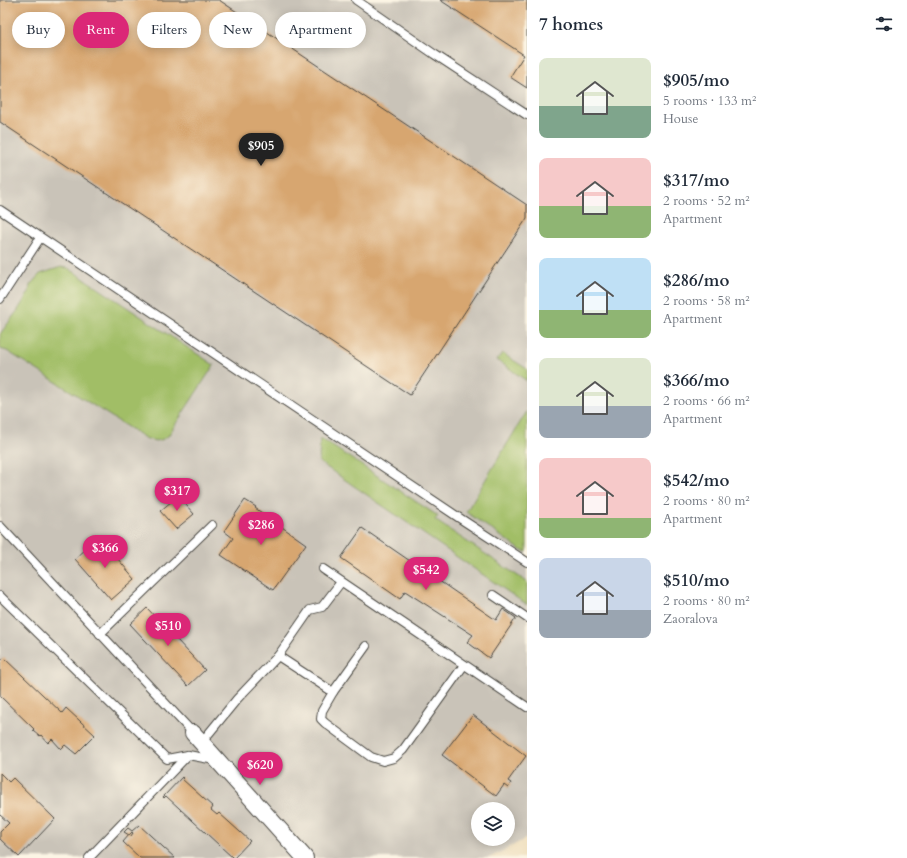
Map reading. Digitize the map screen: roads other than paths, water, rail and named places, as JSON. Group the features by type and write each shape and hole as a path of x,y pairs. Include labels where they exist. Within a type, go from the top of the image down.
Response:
{"street":[{"path":"197,738 305,858"}],"lane":[{"path":"356,0 434,54 527,115"},
{"path":"0,210 527,562"},
{"path":"0,300 40,238"},
{"path":"100,634 212,525"},
{"path":"0,526 197,738 278,656 310,610 322,608 342,582"},
{"path":"323,569 527,707"},
{"path":"0,596 167,759 188,755 218,761"},
{"path":"493,596 527,618"},
{"path":"366,646 332,692 322,711 321,719 371,757 383,761 394,758 403,750 464,665"},
{"path":"278,656 332,692"},
{"path":"89,858 188,755"}]}
